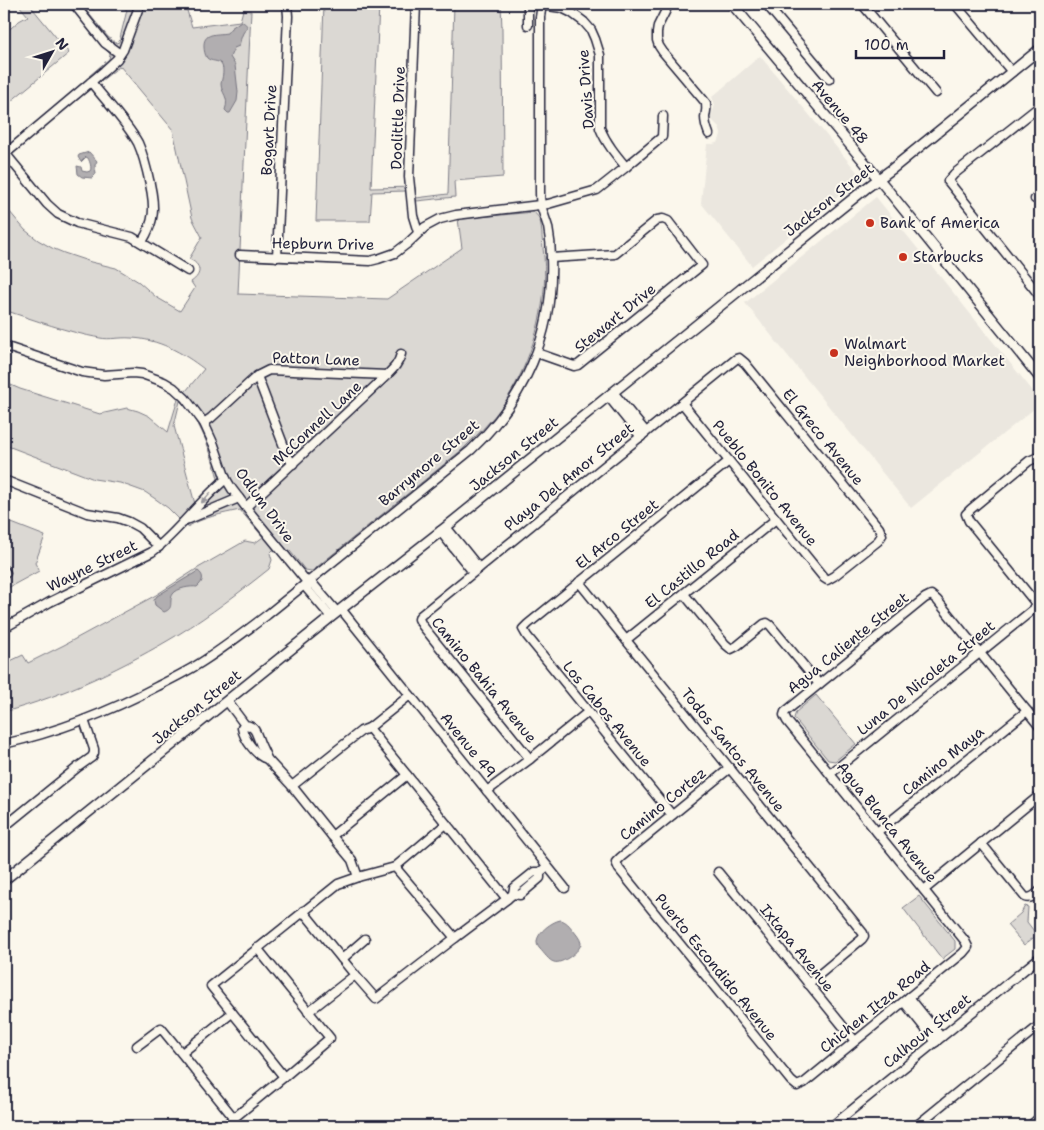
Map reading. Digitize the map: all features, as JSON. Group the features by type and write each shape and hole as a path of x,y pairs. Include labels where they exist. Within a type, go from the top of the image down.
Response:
{"main road":[{"name":"Avenue 48","path":"732,4 1040,378"},
{"name":"Jackson Street","path":"4,880 1040,49"}],"street":[{"path":"74,4 105,43 120,54"},
{"path":"140,4 126,43 112,64 5,154 47,204 58,214 77,223 128,236 142,242 188,271"},
{"name":"Bogart Drive","path":"277,257 287,4"},
{"name":"Doolittle Drive","path":"416,4 409,177 413,216 418,232"},
{"path":"528,4 528,25"},
{"name":"Davis Drive","path":"542,4 572,13 591,30 600,55 600,128 609,145 626,167"},
{"name":"Barrymore Street","path":"4,744 84,720 139,696 203,661 244,632 478,443 512,402 537,353 547,316 551,280 551,258 547,225 541,206 540,190 542,4"},
{"path":"667,4 658,26 657,40 663,52 706,103 707,110 705,116 709,134"},
{"path":"779,4 768,7 829,79"},
{"path":"955,4 1012,72"},
{"path":"865,5 936,93"},
{"path":"91,82 129,130 144,158 154,210 150,228 142,242"},
{"path":"1040,106 954,174 948,181 1040,296"},
{"name":"Hepburn Drive","path":"240,255 378,259 395,253 432,222 448,216 541,206 597,190 662,137 663,116"},
{"name":"Stewart Drive","path":"537,353 574,366 578,365 702,265 668,221 663,219 658,220 615,254 551,258"},
{"name":"Odlum Drive","path":"4,346 92,374 142,374 153,377 174,388 186,398 204,423 226,479 246,508 307,582 307,589 336,613 350,620"},
{"name":"McConnell Lane","path":"246,508 387,375 400,360 401,354"},
{"name":"Playa Del Amor Street","path":"419,619 423,613 739,358"},
{"name":"El Greco Avenue","path":"739,358 879,528 882,535 881,538 827,580"},
{"name":"Patton Lane","path":"204,423 257,376 269,370 387,375"},
{"path":"257,376 288,457 293,464"},
{"path":"611,394 643,434"},
{"name":"Pueblo Bonito Avenue","path":"682,403 827,580"},
{"path":"1038,459 1029,461 970,508 966,514 969,521 1039,605"},
{"name":"El Arco Street","path":"523,629 729,461"},
{"name":"Wayne Street","path":"4,628 54,599 146,556 187,520 204,499 226,479"},
{"path":"4,480 87,513 118,518 129,522 140,528 158,547"},
{"name":"Wayne Street","path":"187,520 239,498"},
{"name":"El Castillo Road","path":"626,640 776,519"},
{"path":"443,529 476,570"},
{"name":"Todos Santos Avenue","path":"579,582 864,936 808,984"},
{"path":"684,594 731,649 768,623 819,684"},
{"name":"Agua Caliente Street","path":"784,715 788,709 924,598 931,595 980,653"},
{"name":"Luna De Nicoleta Street","path":"830,774 1039,605"},
{"name":"Camino Bahia Avenue","path":"419,619 530,759"},
{"name":"Avenue 49","path":"350,620 565,888"},
{"name":"Los Cabos Avenue","path":"523,629 672,815"},
{"path":"980,653 1040,727"},
{"path":"292,786 410,695"},
{"path":"227,701 245,725 250,725 255,730 267,759 292,786 352,860 358,877"},
{"name":"Camino Maya","path":"877,832 1026,710"},
{"path":"487,791 588,712"},
{"name":"Agua Blanca Avenue","path":"784,715 965,941 968,948"},
{"path":"4,826 92,757 94,749 84,720"},
{"path":"245,725 242,728 243,733 250,744 261,757 267,759"},
{"path":"369,728 446,824 510,897"},
{"path":"250,744 258,737"},
{"name":"Camino Cortez","path":"616,862 730,768"},
{"path":"332,836 407,775"},
{"path":"924,890 1040,795"},
{"path":"284,1077 211,986 338,884 395,867 446,824"},
{"path":"981,843 1022,894 1031,898 1040,891"},
{"name":"Puerto Escondido Avenue","path":"616,862 619,869 785,1074 797,1086"},
{"path":"510,897 514,888 523,880 534,872 540,872 548,866"},
{"path":"395,867 455,938"},
{"path":"303,912 376,999 510,897 520,895 540,878 540,872"},
{"name":"Ixtapa Avenue","path":"718,872 855,1041"},
{"path":"523,880 529,887"},
{"path":"342,959 365,939"},
{"path":"224,1126 330,1038 257,948"},
{"name":"Chichen Itza Road","path":"797,1086 804,1083 968,948"},
{"name":"Calhoun Street","path":"832,1126 1040,957"},
{"path":"308,1012 355,975"},
{"path":"906,1000 939,1040"},
{"path":"182,1053 232,1013"},
{"path":"916,1126 1040,1025"},
{"path":"137,1046 161,1028 234,1118"},
{"path":"1030,1126 1040,1117"}],"shaded area":[{"path":"18,4 29,4 69,53 4,107 4,34 28,16"},
{"path":"68,4 81,4 108,37 116,43 119,42 127,10 117,4 185,4 192,27 240,21 243,10 251,11 238,294 387,299 462,248 458,219 534,212 541,224 545,266 542,304 533,342 519,378 505,402 482,430 463,449 312,571 305,570 290,551 273,550 270,553 272,560 269,569 225,603 179,634 138,657 72,689 4,712 4,664 23,655 28,663 156,595 245,541 255,543 263,537 240,510 206,518 187,527 168,508 145,492 120,483 94,479 5,445 4,447 4,382 20,389 100,414 127,408 138,411 149,416 168,432 178,399 204,369 178,352 151,341 127,338 104,339 51,326 4,310 4,205 25,230 38,240 64,253 116,268 139,282 156,297 180,311 195,288 191,282 199,273 199,269 189,259 202,237 192,218 173,130 120,66 101,81 89,76 109,59 110,54","holes":["180,401 200,427 218,478 216,483 195,504 174,426"]},
{"path":"324,4 379,4 371,188 415,187 416,198 448,194 454,4 501,4 503,177 454,181 455,197 407,202 406,191 372,192 370,221 316,221"},
{"path":"241,21 247,25 239,46 234,48 230,57 235,65 237,101 230,113 228,113 225,110 226,98 221,87 222,66 220,63 207,58 204,51 204,42 211,35 227,33"},
{"path":"760,56 858,173 857,181 752,266 701,203 707,144 719,141 721,134 719,127 711,119 715,105 712,97"},
{"path":"89,152 97,161 95,165 96,174 92,178 82,177 78,174 77,166 81,167 82,171 90,171 91,167 88,158 86,157 81,162 78,157"},
{"path":"876,197 1040,400 1040,404 911,508 745,303"},
{"path":"4,520 45,536 35,563 39,571 4,590"},
{"path":"198,571 202,575 202,579 197,587 184,588 175,592 169,609 164,612 155,605 154,600 157,596"},
{"path":"816,695 856,744 835,761 828,760 794,718 796,712"},
{"path":"919,896 955,941 955,949 942,959 903,908"},
{"path":"1025,906 1028,907 1027,922 1037,935 1024,945 1007,925 1021,913"},
{"path":"561,920 569,925 581,943 578,950 570,957 554,962 548,959 540,949 537,945 537,940 547,927"}],"place":[{"name":"Bank of America","path":"870,223"},
{"name":"Starbucks","path":"903,257"},
{"name":"Walmart Neighborhood Market","path":"834,353"}]}
